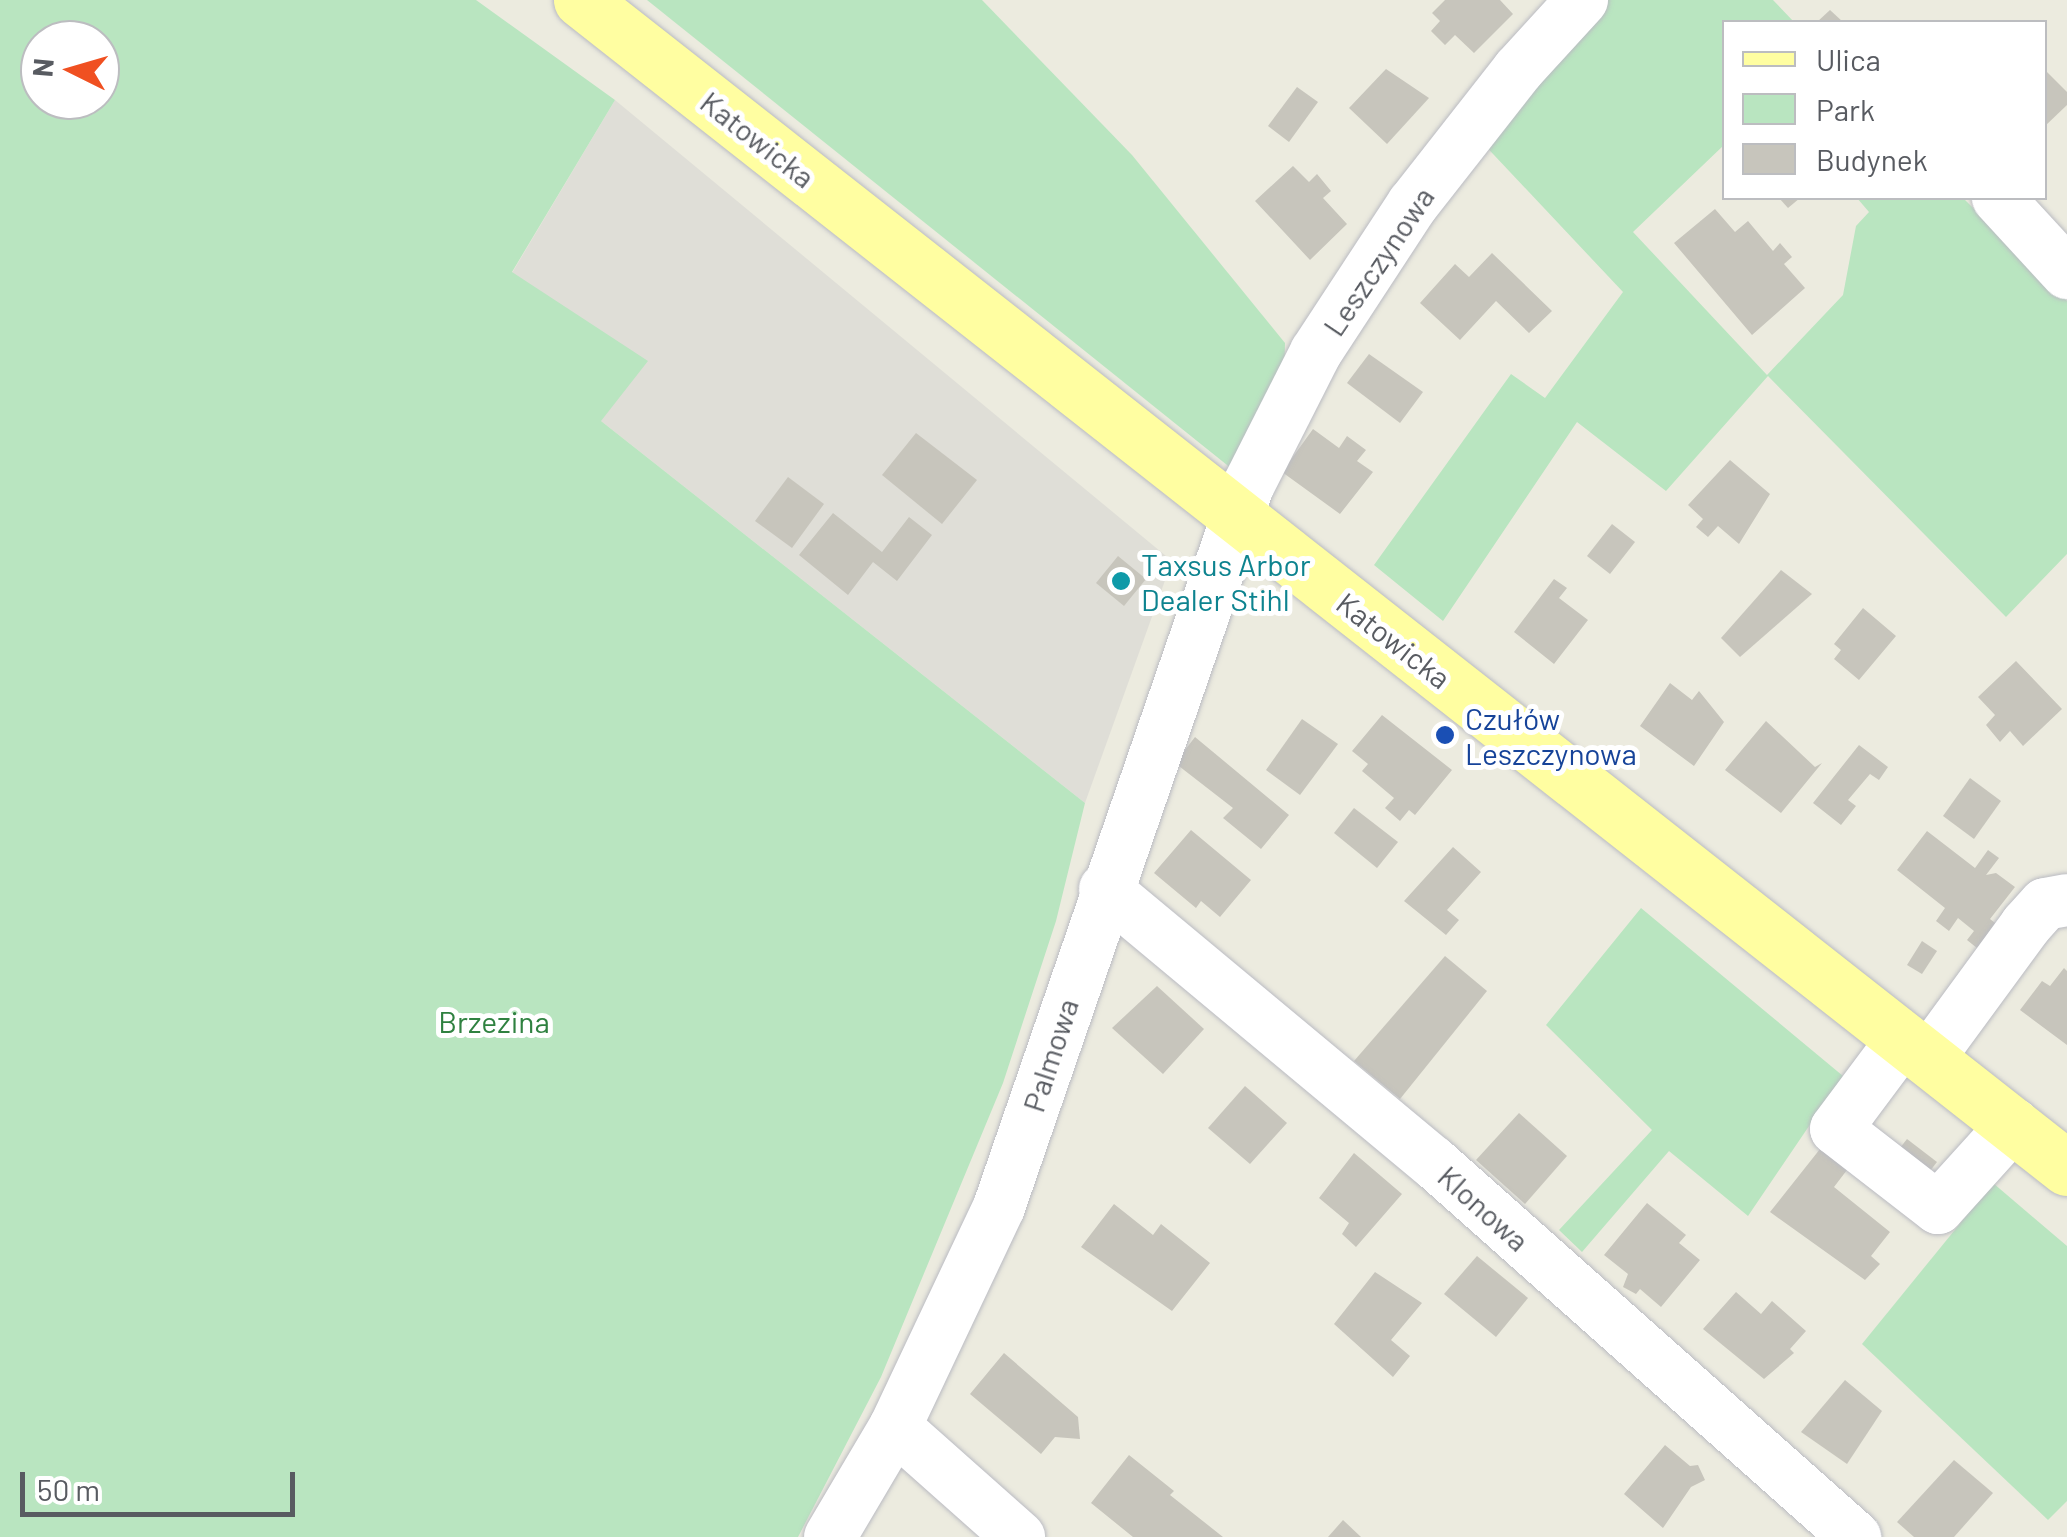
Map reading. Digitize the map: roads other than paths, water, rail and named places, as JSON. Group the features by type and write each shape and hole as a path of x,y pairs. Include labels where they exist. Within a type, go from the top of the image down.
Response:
{"main road":[{"name":"Katowicka","path":"581,0 1230,534 1915,1048 2067,1168"}],"street":[{"name":"Leszczynowa","path":"1230,534 1316,352 1413,204 1518,70 1582,0"},
{"path":"2000,200 2067,273"},
{"name":"Palmowa","path":"830,1537 895,1426 999,1208 1105,889 1230,534"},
{"name":"Klonowa","path":"1105,889 1433,1162 1855,1537"},
{"path":"2014,1124 1938,1208 1836,1128 1915,1048 2045,904 2067,900"},
{"path":"895,1426 1019,1537"}],"place":[{"name":"Taxsus Arbor Dealer Stihl","path":"1121,581"},
{"name":"Czułów Leszczynowa","path":"1445,735"}],"park label":[{"name":"Brzezina","path":"494,1021"}]}
